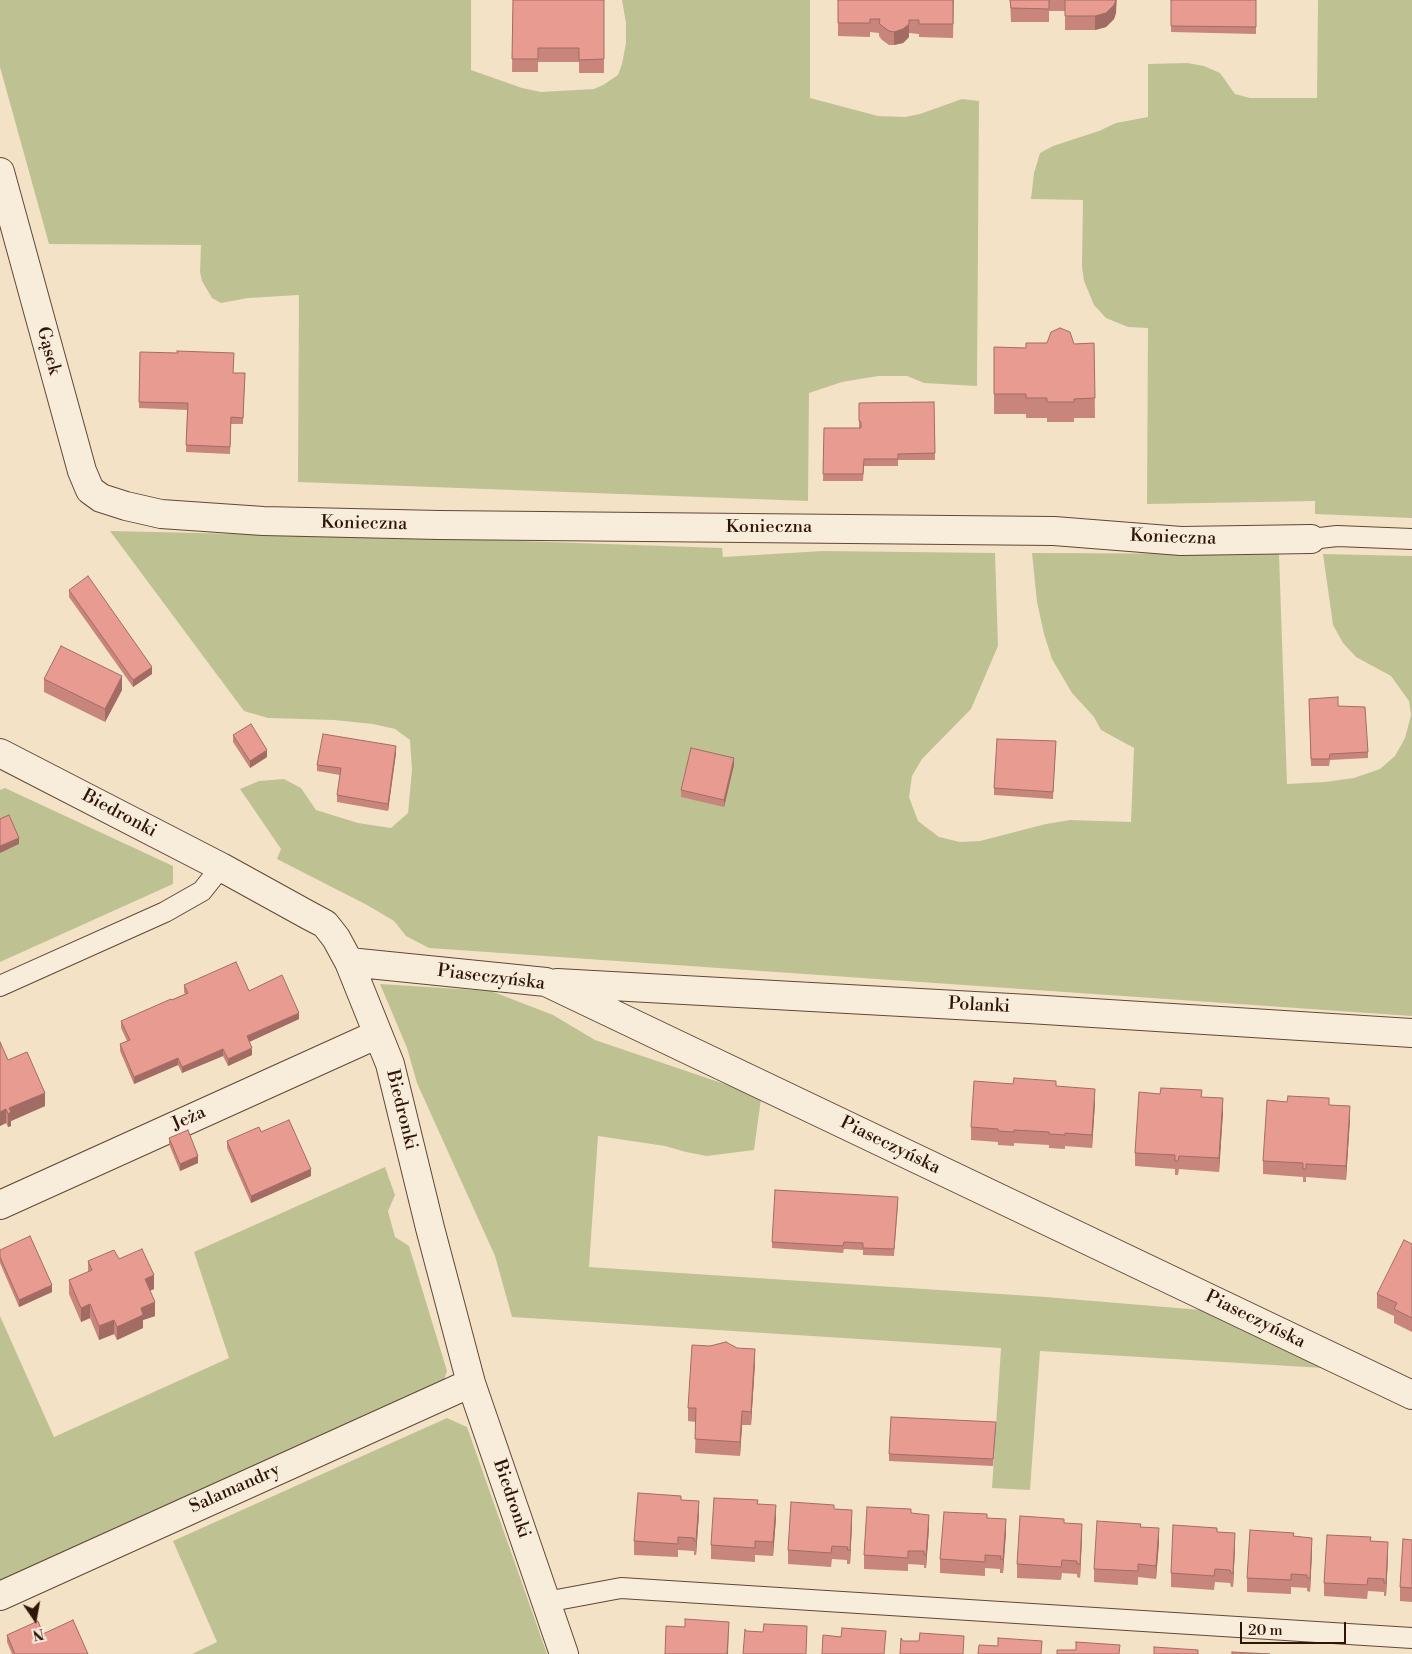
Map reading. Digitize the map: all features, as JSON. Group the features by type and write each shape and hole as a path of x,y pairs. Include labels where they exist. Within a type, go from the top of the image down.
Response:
{"street":[{"name":"Gąsek","path":"0,172 82,471 90,490 101,498 126,506"},
{"name":"Konieczna","path":"126,506 162,514 263,521 439,526 1054,531 1181,540 1311,539"},
{"name":"Biedronki","path":"0,753 325,924 336,938 349,962 390,1064 430,1228 471,1382 564,1654"},
{"name":"Piaseczyńska","path":"349,962 546,982 1412,1395"},
{"name":"Polanki","path":"546,982 1030,1009 1412,1033"},
{"name":"Jeża","path":"0,1205 378,1034"},
{"name":"Salamandry","path":"0,1596 471,1382"}],"lane":[{"name":"Konieczna","path":"1311,539 1338,536 1412,539"},
{"path":"0,986 165,912 202,891 220,868"},
{"path":"546,1602 621,1588 1412,1638"}],"green space":[{"path":"0,0 471,0 471,70 522,88 541,92 594,89 618,75 626,43 626,23 622,0 810,0 810,98 878,116 905,117 920,114 962,99 979,101 977,386 924,383 907,376 878,376 842,382 809,393 808,501 298,482 299,295 248,298 221,303 212,298 202,281 200,272 201,245 49,244 0,67"},
{"path":"1318,0 1412,0 1412,518 1315,514 1315,501 1147,504 1148,328 1128,327 1106,318 1094,305 1084,281 1082,267 1083,200 1031,199 1034,173 1040,153 1053,146 1099,131 1116,123 1148,117 1148,64 1187,63 1204,66 1220,73 1235,94 1250,98 1317,98"},
{"path":"110,531 463,539 722,548 723,557 823,551 995,553 998,646 971,709 922,759 912,776 909,797 918,821 939,837 960,842 980,841 1046,824 1070,820 1131,822 1134,748 1101,730 1094,717 1072,693 1052,659 1037,602 1032,553 1279,554 1287,784 1354,778 1380,769 1395,756 1405,738 1411,715 1409,701 1391,676 1356,657 1343,643 1333,625 1323,554 1412,556 1412,1016 429,948 406,936 394,921 367,905 277,859 281,849 240,789 259,781 284,779 301,788 316,810 358,823 391,828 408,813 412,770 410,740 395,729 373,724 334,720 268,718 244,711"},
{"path":"5,788 173,866 173,884 0,962 0,790"},
{"path":"380,984 491,991 553,1015 595,1040 748,1092 761,1099 754,1150 707,1156 665,1146 598,1136 589,1267 1046,1297 1201,1310 1323,1368 1040,1351 1030,1490 992,1488 1001,1348 512,1317 495,1256 417,1083 407,1048"},
{"path":"385,1167 395,1195 388,1211 395,1237 409,1246 447,1371 443,1383 0,1581 0,1316 54,1437 229,1358 194,1252"},
{"path":"447,1418 467,1427 547,1654 192,1654 217,1642 173,1541"}],"building":[{"path":"513,0 604,0 604,59 579,60 579,48 538,48 538,59 512,59"},
{"path":"838,0 953,0 953,24 919,24 919,20 909,20 909,24 903,29 894,32 882,26 879,23 880,19 870,19 870,23 838,23"},
{"path":"1010,0 1049,0 1049,9 1011,8"},
{"path":"1065,0 1116,0 1106,13 1095,16 1065,16"},
{"path":"1171,0 1256,0 1256,27 1171,26"},
{"path":"1060,328 1070,332 1074,344 1094,343 1095,398 1074,399 1074,402 1047,402 1047,398 1026,398 1026,394 994,394 994,347 1026,348 1026,343 1047,343 1051,332"},
{"path":"177,351 234,353 233,373 245,373 243,418 231,417 230,447 186,445 188,403 139,402 140,352 178,353"},
{"path":"934,402 935,453 898,454 898,459 864,459 863,474 823,474 824,428 861,428 859,403"},
{"path":"88,576 152,667 133,680 69,590"},
{"path":"61,646 122,676 105,709 44,679"},
{"path":"1338,697 1338,706 1365,707 1368,752 1330,754 1329,759 1311,759 1309,699"},
{"path":"251,724 267,750 250,761 233,735"},
{"path":"323,734 396,746 388,804 337,795 341,768 317,765"},
{"path":"997,739 1056,741 1053,792 994,788"},
{"path":"691,748 734,758 724,800 681,790"},
{"path":"9,815 19,838 0,846 0,819"},
{"path":"236,962 249,991 282,975 299,1013 247,1036 252,1048 228,1059 223,1049 182,1067 178,1058 134,1077 120,1044 130,1040 121,1021 188,993 184,985"},
{"path":"0,1042 8,1060 27,1052 45,1093 9,1108 11,1112 8,1114 6,1109 0,1112"},
{"path":"1014,1078 1056,1081 1056,1086 1095,1089 1092,1135 1049,1134 1049,1132 1014,1130 1014,1132 998,1131 998,1129 971,1127 974,1081 1013,1084"},
{"path":"1161,1088 1202,1090 1201,1097 1223,1098 1219,1158 1179,1156 1178,1161 1175,1161 1175,1155 1135,1153 1139,1092 1160,1094"},
{"path":"1288,1096 1329,1098 1329,1105 1350,1106 1346,1166 1306,1164 1306,1169 1303,1169 1303,1163 1263,1161 1267,1100 1287,1102"},
{"path":"289,1120 311,1169 251,1196 227,1141 259,1127 261,1132"},
{"path":"188,1130 198,1156 180,1164 169,1138"},
{"path":"775,1190 898,1197 894,1249 863,1248 863,1243 844,1242 843,1246 772,1242"},
{"path":"30,1236 52,1285 19,1300 0,1257 0,1250"},
{"path":"1404,1240 1412,1244 1412,1318 1394,1309 1397,1303 1377,1294"},
{"path":"142,1249 154,1275 145,1279 155,1302 141,1308 143,1315 117,1327 114,1320 99,1326 90,1304 81,1308 69,1280 92,1270 88,1261 114,1250 119,1259"},
{"path":"726,1342 737,1348 755,1349 751,1412 742,1411 740,1442 695,1439 696,1408 688,1408 692,1345 710,1346"},
{"path":"891,1417 996,1422 993,1459 889,1454"},
{"path":"638,1493 681,1496 681,1500 699,1501 696,1541 694,1541 694,1538 678,1537 678,1544 634,1541"},
{"path":"714,1498 758,1500 757,1504 776,1505 773,1542 755,1541 755,1548 711,1545"},
{"path":"791,1502 834,1505 834,1509 852,1510 850,1550 847,1550 848,1547 832,1546 831,1553 788,1550"},
{"path":"867,1507 911,1509 911,1513 929,1515 926,1555 924,1555 924,1551 908,1551 908,1558 864,1555"},
{"path":"944,1512 987,1514 987,1518 1006,1519 1003,1559 1000,1559 1001,1556 985,1555 985,1562 940,1559"},
{"path":"1020,1516 1064,1519 1064,1523 1082,1524 1080,1564 1077,1564 1077,1561 1062,1560 1061,1567 1017,1564"},
{"path":"1097,1521 1141,1524 1140,1527 1159,1528 1156,1566 1138,1564 1138,1571 1094,1569"},
{"path":"1173,1525 1217,1528 1217,1532 1235,1533 1233,1573 1230,1570 1215,1569 1214,1576 1171,1573"},
{"path":"1250,1530 1294,1533 1293,1536 1312,1538 1310,1578 1307,1578 1307,1575 1291,1574 1291,1580 1247,1578"},
{"path":"1327,1535 1371,1537 1370,1541 1388,1542 1386,1583 1384,1583 1384,1579 1368,1578 1367,1585 1324,1583"},
{"path":"1403,1539 1412,1540 1412,1588 1400,1587"},
{"path":"685,1619 729,1622 727,1654 665,1654 666,1626 685,1627"},
{"path":"73,1620 88,1654 15,1654 7,1635 38,1621 43,1634"},
{"path":"764,1624 807,1626 806,1654 743,1654 745,1629 746,1631 763,1632"},
{"path":"842,1628 886,1631 884,1654 822,1654 823,1635 841,1637"},
{"path":"920,1633 964,1636 963,1654 900,1654 901,1638 903,1641 919,1641"},
{"path":"998,1638 1042,1641 1041,1654 978,1654 979,1645 998,1646"},
{"path":"1076,1642 1120,1645 1119,1654 1057,1654 1057,1650 1076,1650"},
{"path":"1154,1647 1198,1650 1198,1654 1154,1654"},
{"path":"1232,1652 1270,1654 1232,1654"}]}
